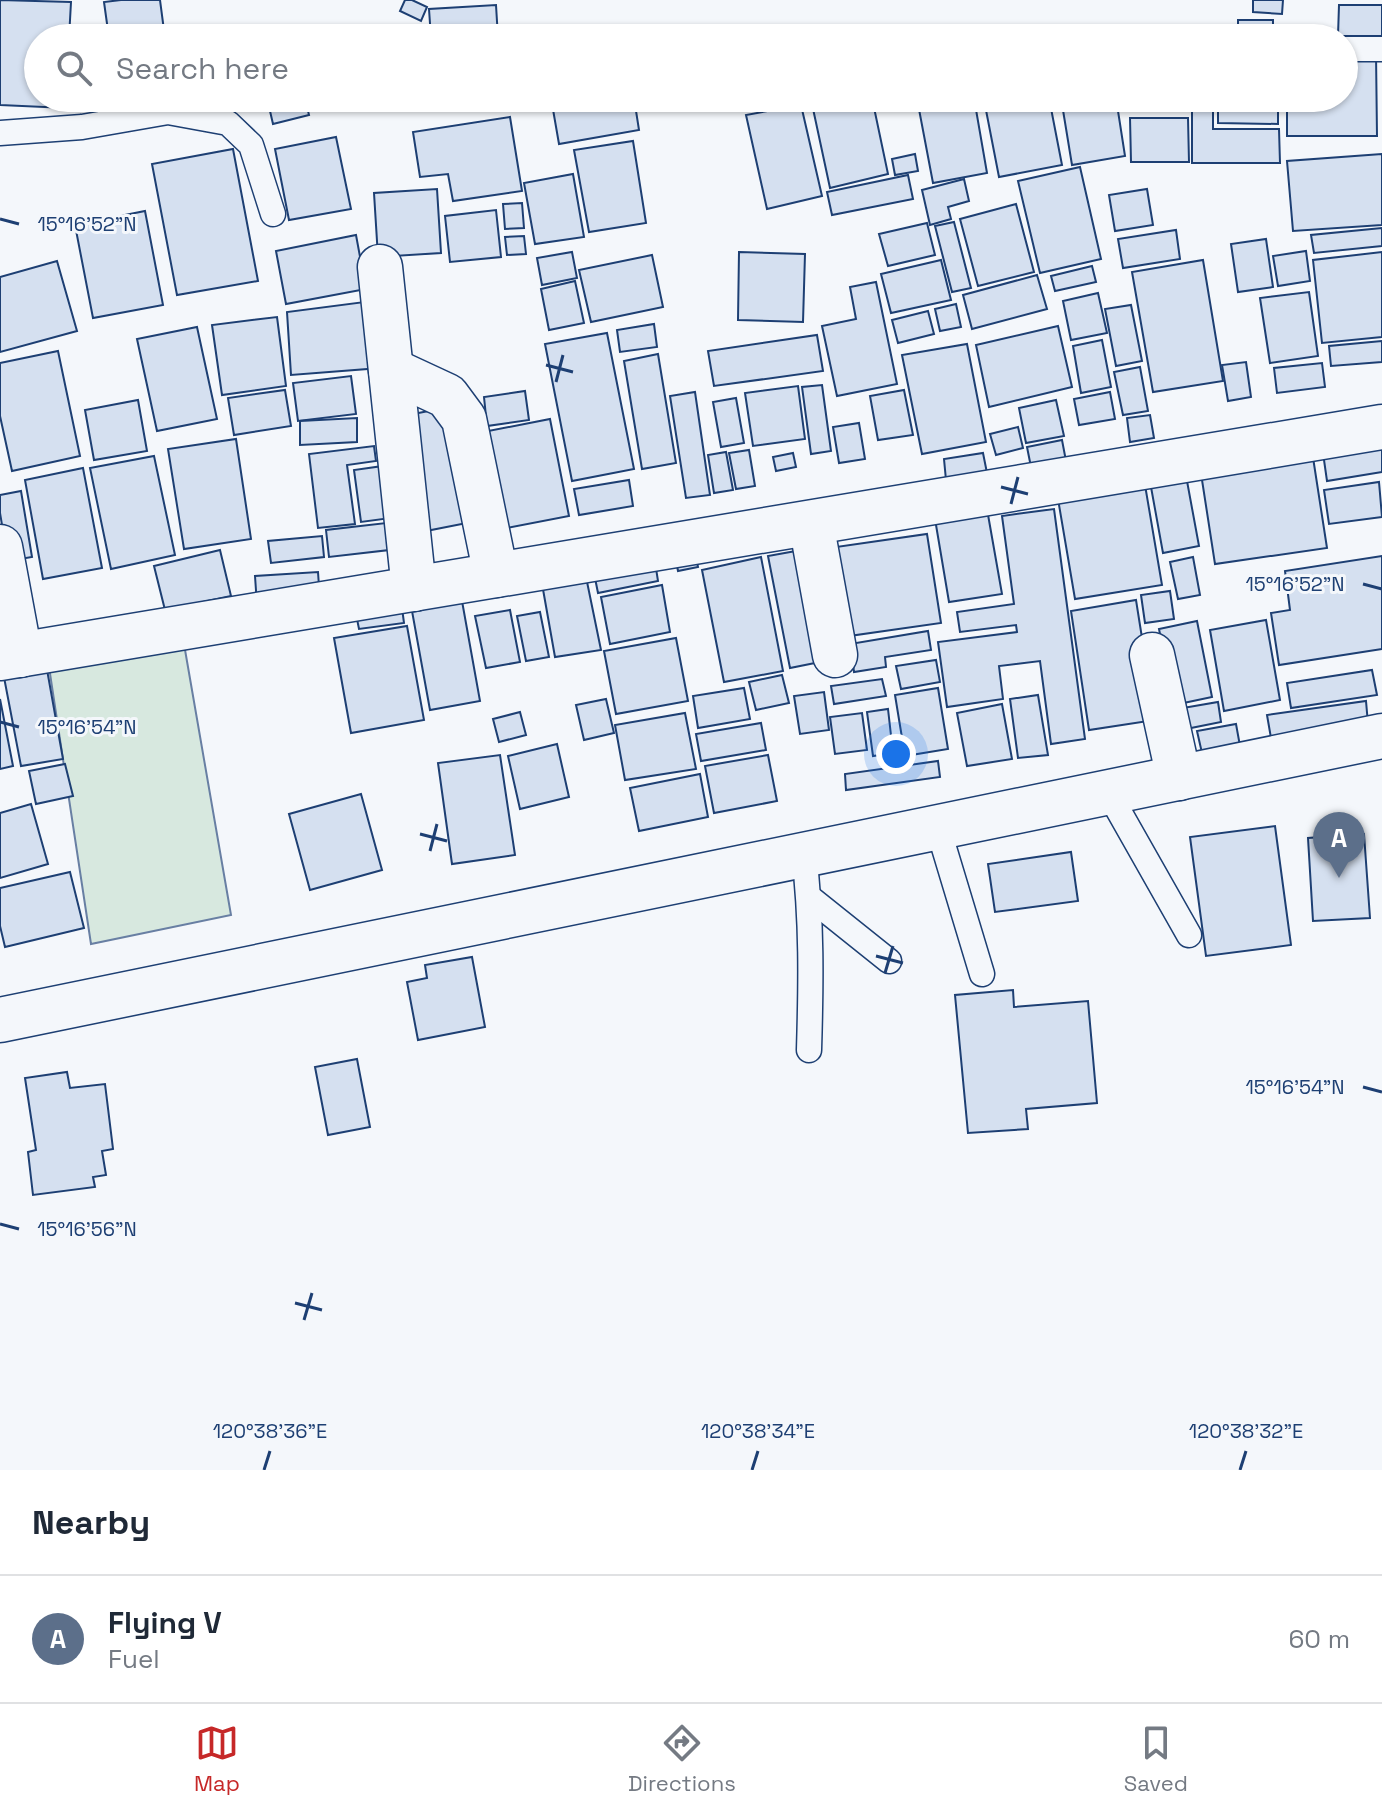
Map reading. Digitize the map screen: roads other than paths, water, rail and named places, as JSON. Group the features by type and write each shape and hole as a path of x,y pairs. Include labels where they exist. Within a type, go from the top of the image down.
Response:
{"street":[{"path":"380,267 414,589"},
{"path":"391,370 447,396 464,419 496,575"},
{"path":"0,547 10,656 1382,427"},
{"path":"811,523 835,655"},
{"path":"1152,655 1179,778"},
{"path":"0,1020 806,876 938,828 1382,736"}],"lane":[{"path":"1358,49 1382,49"},
{"path":"0,133 82,127 168,112 228,123 251,145 273,214"},
{"path":"1108,792 1189,935"},
{"path":"938,828 982,974"},
{"path":"806,876 889,961"},
{"path":"806,876 812,958 809,1050"}],"place":[{"name":"Flying V","path":"1339,878"}]}
